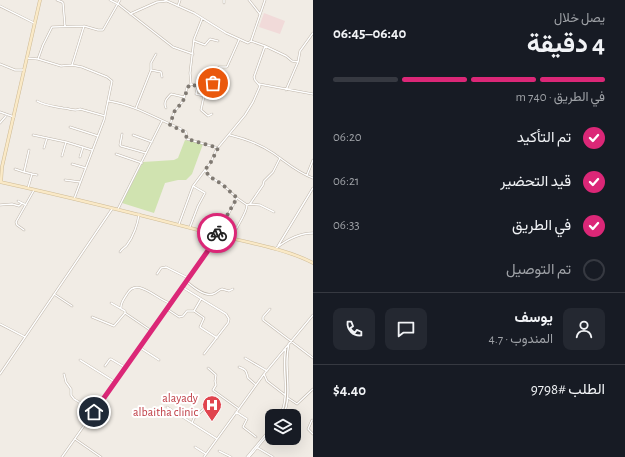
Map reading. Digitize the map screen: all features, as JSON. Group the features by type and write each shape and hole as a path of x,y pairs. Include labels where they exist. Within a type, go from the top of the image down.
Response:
{"main road":[{"path":"40,0 0,175 1,182 190,227 297,256 313,263"}],"street":[{"path":"57,0 63,3 65,27"},
{"path":"110,0 118,4 173,47 193,54"},
{"path":"38,59 51,28 84,26 103,30 120,0"},
{"path":"130,14 157,2 166,0 194,13 239,39 248,43 251,41 266,46 286,56 292,61 298,62"},
{"path":"178,6 180,0"},
{"path":"249,0 260,14"},
{"path":"251,41 266,0"},
{"path":"0,6 34,23"},
{"path":"170,125 174,112 182,102 191,84 190,73 194,41 202,19"},
{"path":"72,65 84,26"},
{"path":"286,90 298,62 300,51 313,33"},
{"path":"194,41 205,45 210,39 218,41"},
{"path":"214,80 202,77 196,94 215,97 218,87 213,84 219,67 227,67 239,39"},
{"path":"266,46 254,78 255,81 259,84 313,94"},
{"path":"136,108 151,70 151,63 156,54"},
{"path":"26,58 38,59 61,66 72,65 86,68 112,81 105,116 74,199"},
{"path":"0,64 15,70 24,70"},
{"path":"151,70 161,72 162,77"},
{"path":"191,84 198,86"},
{"path":"178,224 193,186 211,162 218,148 250,108 260,87 259,84"},
{"path":"166,108 165,101 171,94 184,98"},
{"path":"204,96 201,110 208,116 212,114"},
{"path":"37,101 54,107 76,111 80,109 105,116"},
{"path":"109,101 122,103 136,108 185,132 187,139 218,148"},
{"path":"0,112 14,117"},
{"path":"0,123 6,115"},
{"path":"118,209 162,121"},
{"path":"70,127 98,136"},
{"path":"33,134 92,150"},
{"path":"122,134 121,146 146,153"},
{"path":"133,135 152,142"},
{"path":"229,135 256,144 280,158 296,170 313,178"},
{"path":"44,148 47,138"},
{"path":"62,156 66,142"},
{"path":"80,157 83,147"},
{"path":"24,172 29,150"},
{"path":"116,154 142,163"},
{"path":"250,204 263,185 264,181 273,172 280,158"},
{"path":"307,175 313,160"},
{"path":"72,164 86,168"},
{"path":"15,169 37,175"},
{"path":"205,170 209,176 223,185 247,205"},
{"path":"28,188 32,174"},
{"path":"65,180 80,182"},
{"path":"190,227 205,193 193,186"},
{"path":"278,246 313,188"},
{"path":"24,230 16,223 34,190"},
{"path":"62,457 187,280 217,235 237,198"},
{"path":"18,201 26,205"},
{"path":"0,204 12,204 19,206 22,203"},
{"path":"247,205 260,205 274,212"},
{"path":"231,238 246,212 247,205"},
{"path":"0,374 113,208"},
{"path":"120,252 132,236 139,214"},
{"path":"274,250 285,241 297,236 313,233"},
{"path":"157,274 161,268 166,267 187,280 202,292 208,294 214,294 222,289 229,291 233,289"},
{"path":"182,287 228,316 228,323 204,354"},
{"path":"121,309 122,303 128,291 135,288 141,288 148,291 161,300 170,303"},
{"path":"54,294 72,306"},
{"path":"194,311 201,298"},
{"path":"111,303 150,331"},
{"path":"166,308 179,317 183,316 187,311 194,311 204,318 200,327 217,338"},
{"path":"270,309 262,319 290,342 313,358"},
{"path":"92,317 114,326 125,313"},
{"path":"196,447 205,456 264,374 313,315"},
{"path":"0,324 25,338"},
{"path":"284,409 288,398 287,360 290,342"},
{"path":"283,409 286,396 284,355 287,346"},
{"path":"139,347 160,360"},
{"path":"245,358 267,371"},
{"path":"104,366 111,359 126,368"},
{"path":"80,360 116,382"},
{"path":"240,367 246,370 248,378 256,385"},
{"path":"208,368 216,375 214,381 216,385 213,390 214,392 239,409"},
{"path":"64,374 66,382 71,389 71,395 74,399 94,412"},
{"path":"264,374 267,381 297,404 313,390"},
{"path":"192,423 194,418 208,404"},
{"path":"167,407 217,439"},
{"path":"236,412 247,419 243,428 256,438"},
{"path":"312,420 308,429 313,434"},
{"path":"248,457 265,436"},
{"path":"75,439 101,457"},
{"path":"256,447 273,457"},
{"path":"219,451 231,457"}],"shaded area":[{"path":"264,13 285,21 280,34 259,27"}],"green space":[{"path":"185,140 203,144 192,174 186,180 165,183 154,213 122,203 143,162 174,160 178,158"}],"way so far":[{"path":"213,83 214,80 202,77 198,86 191,84 189,85 183,101 174,112 170,125 185,132 187,139 218,148 205,170 209,176 223,185 237,198 217,233"}],"place":[{"name":"alayady albaitha clinic","path":"212,422"}],"route":[{"path":"94,412 207,252 218,235 216,235 217,233"}]}
